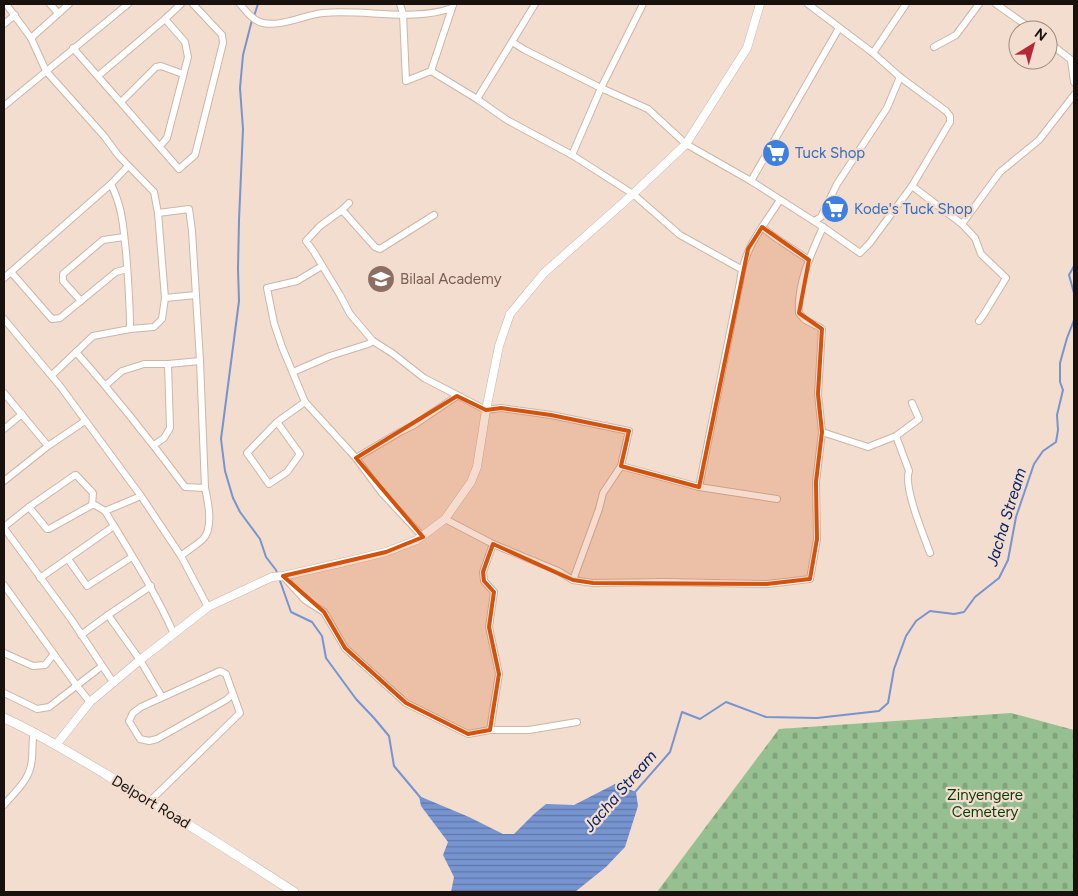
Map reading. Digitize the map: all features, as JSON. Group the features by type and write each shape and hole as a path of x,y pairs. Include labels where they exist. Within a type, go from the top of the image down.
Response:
{"main road":[{"name":"Delport Road","path":"4,718 34,732 150,801 294,892"}],"street":[{"path":"6,4 31,38 46,71 128,166 154,192 158,213 165,298 162,319 154,326 93,336 52,375"},
{"path":"50,4 58,13"},
{"path":"31,38 69,4"},
{"path":"4,104 128,4"},
{"path":"98,76 181,4"},
{"path":"73,48 179,169 195,155 223,43 222,35 194,4"},
{"path":"240,4 250,16 263,23 285,23 312,14 338,12 402,14 439,12 452,6"},
{"path":"400,4 406,82 431,71 452,6"},
{"path":"477,99 535,4"},
{"path":"572,154 601,88 643,4"},
{"path":"56,745 90,702 208,607 272,577 349,562 386,552 417,540 446,519 471,482 477,467 498,346 510,314 544,273 686,144 747,48 760,4"},
{"path":"512,42 601,88 648,109 686,144 751,181 860,253 869,244 912,186 950,122 950,116 809,4"},
{"path":"873,53 906,4"},
{"path":"934,47 956,35 979,4"},
{"path":"996,4 1019,20"},
{"path":"4,24 15,15"},
{"path":"160,146 166,138 188,57 185,42 165,19"},
{"path":"751,181 839,28"},
{"path":"1058,50 1073,61 1074,82"},
{"path":"121,102 156,67 161,66 183,74"},
{"path":"431,71 507,120 572,154 633,194 680,235 741,269"},
{"path":"814,221 821,217 837,184 887,108 900,77"},
{"path":"962,224 1000,172 1038,140 1074,95"},
{"path":"4,278 111,184 128,166"},
{"path":"111,184 122,214 128,269 130,329"},
{"path":"912,186 962,224 975,238 980,254 1006,278 979,321"},
{"path":"699,487 741,269 748,249 780,200"},
{"path":"349,203 320,226 306,241 350,314 373,341 424,378 486,410 502,408 629,430 621,466 604,492 573,580"},
{"path":"158,213 189,209 192,231 205,488 209,505 208,530 205,538 181,556"},
{"path":"342,210 375,247 380,249 434,215"},
{"path":"762,227 809,260"},
{"path":"446,519 493,544 558,571 573,580 593,583 767,584 810,579 817,539 816,482 822,432 818,394 822,329 805,320 799,313 798,301 809,260 823,227"},
{"path":"81,301 63,281 62,274 102,240 124,237"},
{"path":"322,266 297,281 268,288 274,323 282,347 305,402 356,458 382,493 422,536"},
{"path":"11,272 52,319 60,318 116,272 128,269"},
{"path":"165,298 196,295"},
{"path":"4,319 52,375 141,496 181,556 208,607"},
{"path":"293,372 330,356 373,341"},
{"path":"76,352 106,385 185,487 205,488"},
{"path":"106,385 122,371 144,364 200,361"},
{"path":"154,445 164,438 170,428 168,364"},
{"path":"4,393 48,446"},
{"path":"356,458 414,425 457,396"},
{"path":"277,422 300,454 287,472 269,484 247,453 277,422 305,402"},
{"path":"822,432 868,448 896,436 919,419 912,403"},
{"path":"4,429 22,414"},
{"path":"4,481 48,446 85,421"},
{"path":"896,436 909,471 907,476 912,501 930,553"},
{"path":"621,466 699,487 777,499"},
{"path":"92,505 93,493 75,475 29,507 4,528 71,619 113,682"},
{"path":"105,511 141,496"},
{"path":"29,507 47,529 92,505 105,511 151,586 174,634"},
{"path":"40,578 114,526"},
{"path":"490,730 499,674 489,627 494,592 484,581 483,572 493,544"},
{"path":"68,559 87,586 132,557"},
{"path":"283,576 305,600 324,612 345,648 406,702 468,734 490,730 529,730 577,722"},
{"path":"4,585 90,702"},
{"path":"81,635 108,614 151,586"},
{"path":"108,614 140,660 162,697"},
{"path":"4,653 33,666 45,665 54,654"},
{"path":"4,693 37,709 49,707 102,666"},
{"path":"150,801 240,714 233,694 226,674 220,672 162,697 133,713 129,721 140,739 149,741 156,739 226,700 233,694"},
{"path":"4,805 22,784 31,769 31,746 34,732"}],"highlighted area":[{"path":"762,227 809,260 799,313 822,329 818,394 822,432 816,482 817,539 810,579 767,584 593,583 573,580 493,544 483,572 484,581 494,592 489,627 499,674 490,730 468,734 406,703 345,648 324,612 283,576 386,552 423,537 356,458 457,396 486,410 501,408 551,415 629,431 621,466 699,487 748,249"}],"green space":[{"name":"Zinyengere Cemetery","path":"1011,713 1074,730 1074,892 657,892 779,729"}],"water":[{"path":"615,784 636,792 638,806 625,847 606,867 575,892 451,892 454,877 443,855 448,842 421,806 419,796 503,834 514,834 546,804 574,805"}],"waterway":[{"path":"254,16 258,4"},
{"path":"252,20 243,55 240,88 243,129 239,220 239,301 221,439 225,471 233,498 240,512 260,539 266,557 277,573"},
{"name":"Jacha Stream","path":"1074,266 1069,275 1074,293"},
{"name":"Jacha Stream","path":"635,792 670,752 682,712 700,719 726,702 766,717 817,718 879,711 888,703 894,669 906,636 916,621 930,611 954,614 964,612 975,597 999,578 1008,560 1016,517 1034,464 1043,451 1056,442 1058,430 1057,415 1063,390 1060,382 1060,363 1074,320"},
{"path":"279,578 291,612 312,622 322,636 326,658 356,699 389,736 394,766 420,797"}],"place":[{"name":"Tuck Shop","path":"776,153"},
{"name":"Kode's Tuck Shop","path":"835,209"},
{"name":"Bilaal Academy","path":"381,279"}]}
